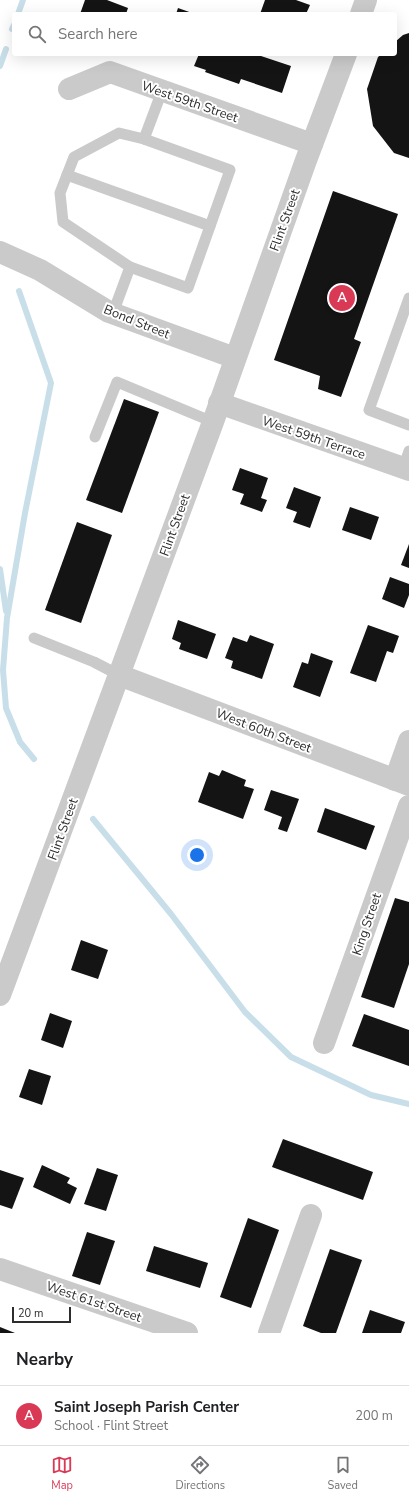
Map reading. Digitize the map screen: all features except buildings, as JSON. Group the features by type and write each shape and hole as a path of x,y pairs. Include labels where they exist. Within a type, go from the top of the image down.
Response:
{"street":[{"path":"362,12 366,0"},
{"name":"Flint Street","path":"0,995 4,974 119,675 345,56"},
{"name":"West 59th Street","path":"69,89 110,72 312,144"},
{"name":"Bond Street","path":"0,252 40,270 113,313 235,358"},
{"name":"West 59th Terrace","path":"216,412 407,463"},
{"name":"West 60th Street","path":"119,675 402,782"},
{"path":"402,782 409,741"},
{"name":"King Street","path":"324,1044 404,833 409,806"},
{"path":"269,1333 311,1215"},
{"name":"West 61st Street","path":"0,1269 187,1333"}],"lane":[{"path":"144,139 162,91"},
{"path":"119,133 144,139 230,170 188,288 130,267 63,222 60,193 74,157 119,133"},
{"path":"67,175 210,226"},
{"path":"113,313 130,267"},
{"path":"409,298 368,410 409,425"},
{"path":"95,437 117,382 216,412"},
{"path":"34,638 94,662 119,675"}],"waterway":[{"path":"19,12 23,0"},
{"path":"0,66 6,49"},
{"path":"19,291 51,383 25,513 7,618 3,670 6,708 20,742 34,759"},
{"path":"0,569 6,611"},
{"path":"93,819 171,914 245,1012 291,1057 371,1095 409,1104"}],"place":[{"name":"Saint Joseph Parish Center","path":"342,298"}]}
